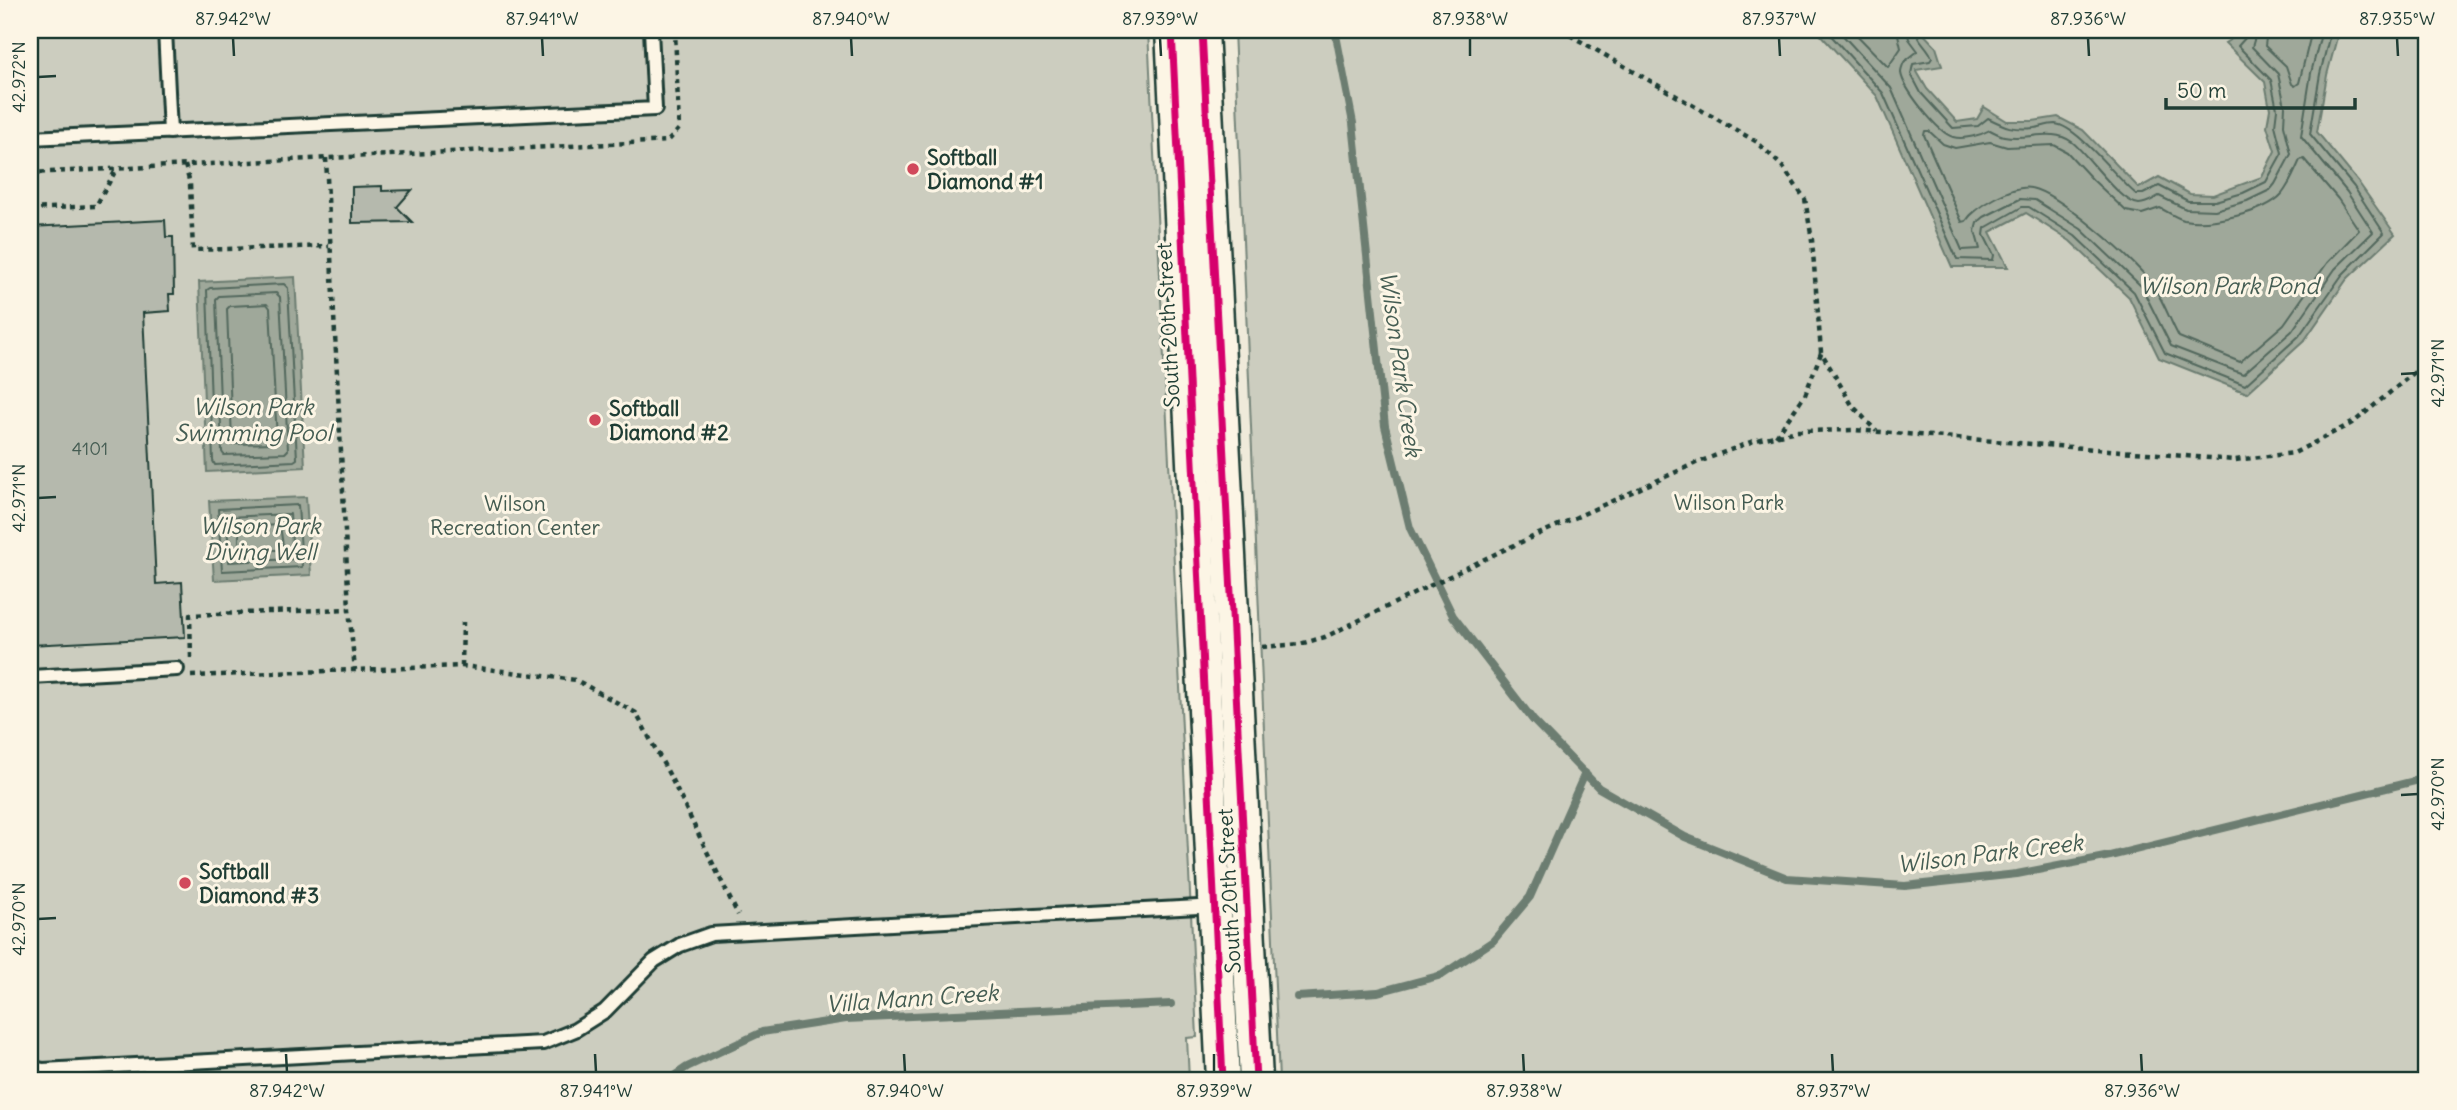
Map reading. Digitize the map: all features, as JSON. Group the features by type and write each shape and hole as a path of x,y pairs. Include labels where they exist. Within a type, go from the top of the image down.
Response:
{"street":[{"name":"South 20th Street","path":"1172,30 1217,643 1231,906 1256,1080"},
{"name":"South 20th Street","path":"1202,30 1217,643"},
{"name":"South 20th Street","path":"1223,1080 1231,906"}],"lane":[{"path":"165,30 170,132"},
{"path":"30,138 655,109 651,30"},
{"path":"30,677 177,669"},
{"path":"30,1067 43,1070 542,1043 575,1030 605,1011 654,961 680,944 711,934 1231,906"}],"path":[{"path":"30,173 668,141 679,129 675,30"},
{"path":"1561,30 1757,142 1782,166 1805,199 1812,240 1821,352 1805,394 1776,436"},
{"path":"326,158 348,609 355,670"},
{"path":"185,165 190,184 193,250 330,246"},
{"path":"30,185 30,209 96,206 117,168"},
{"path":"1821,352 1852,405 1877,431"},
{"path":"1217,643 1264,648 1284,647 1325,637 1497,553 1696,463 1756,440 1797,431 1877,431 2235,460 2294,453 2354,422 2427,362"},
{"path":"192,676 190,615 348,609"},
{"path":"462,666 463,622"},
{"path":"177,669 192,676 462,666 576,680 636,713 746,931"}],"green space":[{"name":"Wilson Recreation Center","path":"30,30 1148,30 1197,1037 1187,1038 1189,1080 30,1080"},
{"name":"Wilson Park","path":"1234,30 2427,30 2427,1080 1279,1080"}],"water":[{"name":"Wilson Park Pond","path":"1816,30 1920,30 1936,47 1942,66 1916,70 1927,89 1957,122 1977,119 1984,107 2007,121 2058,117 2083,130 2139,188 2159,177 2190,194 2213,195 2262,177 2275,151 2267,126 2270,109 2265,82 2225,43 2241,33 2241,30 2339,30 2327,75 2317,132 2359,183 2395,234 2347,279 2304,341 2247,393 2159,358 2129,297 2070,241 2026,213 1990,232 2008,267 1952,267 1877,96"},
{"name":"Wilson Park Swimming Pool","path":"295,277 305,467 207,472 199,282"},
{"name":"Wilson Park Diving Well","path":"306,497 311,575 214,580 209,501"}],"building":[{"path":"382,186 382,191 412,190 397,207 412,222 352,223 352,187"},
{"path":"165,220 166,237 173,237 174,294 169,294 170,311 143,313 156,584 182,582 185,637 30,645 30,227"}],"waterway":[{"name":"Wilson Park Creek","path":"1335,30 1353,123 1385,426 1410,528 1453,616 1533,720 1599,788 1685,837 1787,878 1905,886 2017,874 2110,856 2427,778"},
{"path":"1297,997 1378,992 1442,975 1493,941 1530,897 1585,773"},
{"name":"Villa Mann Creek","path":"668,1080 687,1067 762,1032 846,1019 1171,1004"}],"cycle path":[{"path":"1172,30 1223,1080"},
{"path":"1202,30 1256,1080"}],"place":[{"name":"Softball Diamond #1","path":"913,169"},
{"name":"Softball Diamond #2","path":"595,420"},
{"name":"Softball Diamond #3","path":"185,883"}]}
